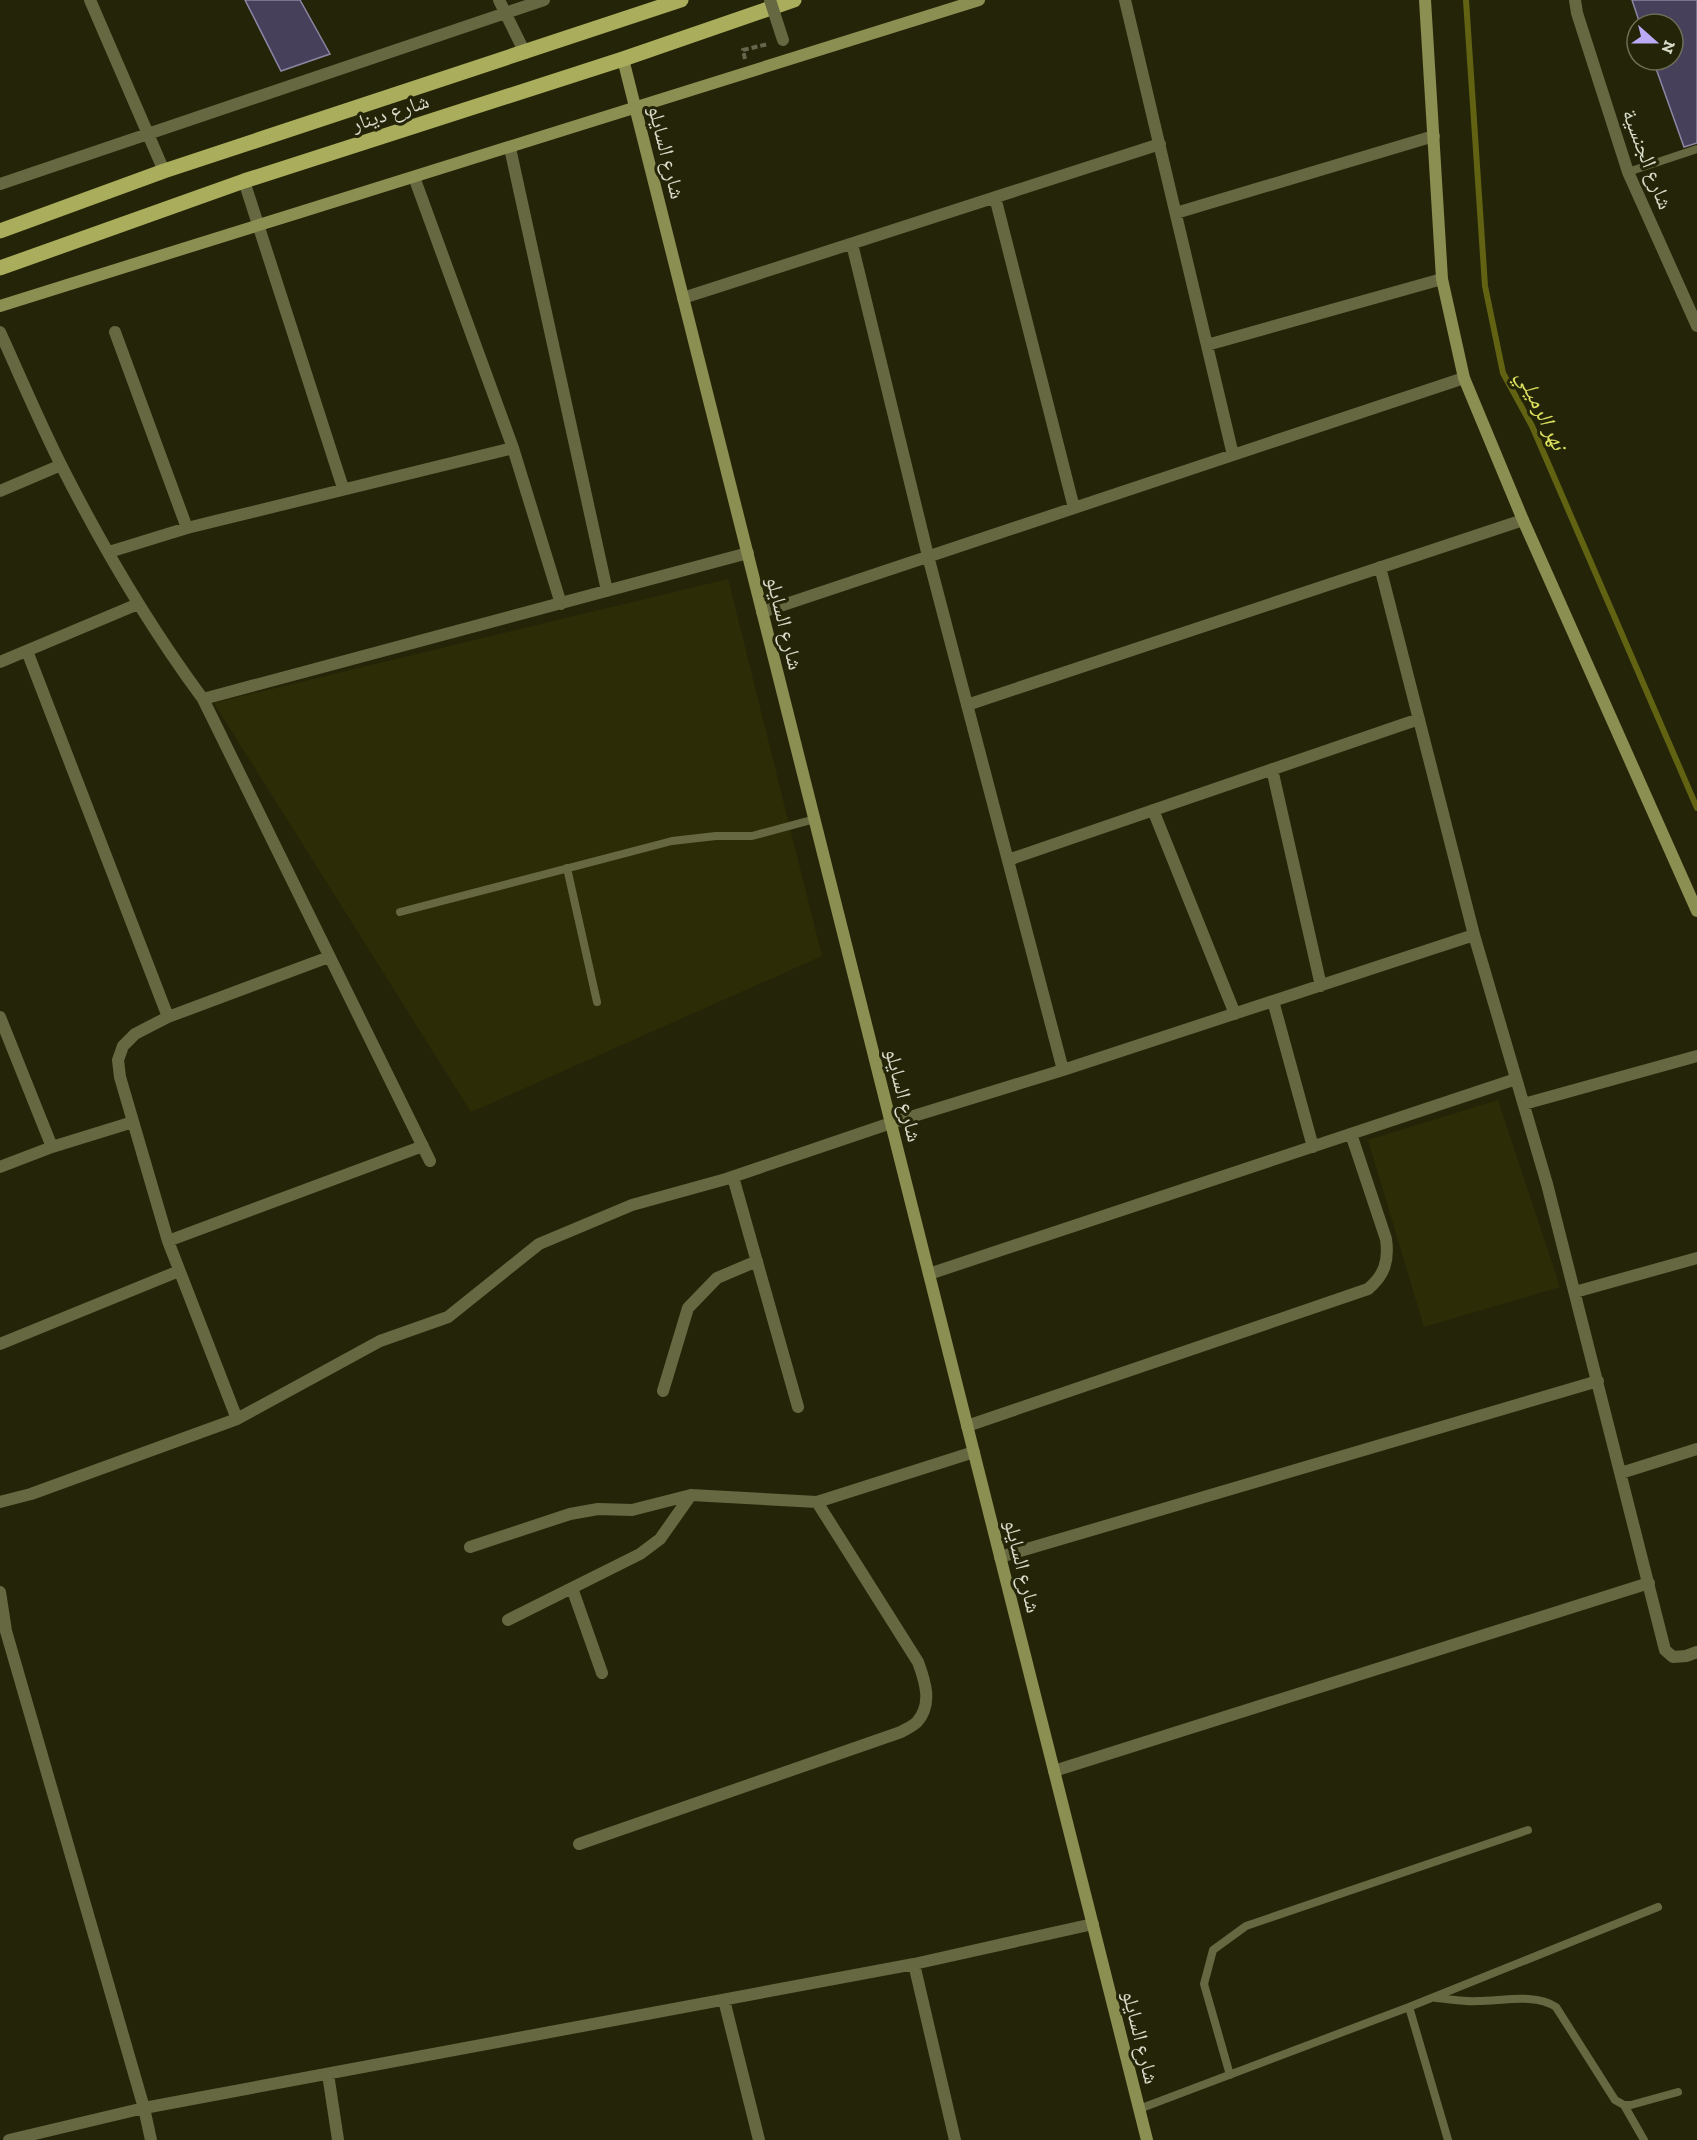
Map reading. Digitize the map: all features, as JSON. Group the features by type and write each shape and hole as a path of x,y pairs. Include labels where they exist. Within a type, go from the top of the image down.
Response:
{"main road":[{"name":"شارع دينار","path":"0,231 164,171 681,0"},
{"name":"شارع دينار","path":"0,267 244,181 623,59 794,0"}],"street":[{"path":"90,0 164,171"},
{"path":"499,0 525,53"},
{"path":"0,184 544,0"},
{"path":"770,0 783,40"},
{"path":"0,306 979,0"},
{"path":"1125,0 1233,455"},
{"path":"1425,0 1442,279 1464,378 1523,520 1697,911"},
{"name":"شارع الجنسية","path":"1575,0 1577,13 1628,172 1697,326"},
{"name":"شارع السايلو","path":"623,59 1147,2140"},
{"path":"1176,213 1434,136"},
{"path":"683,298 1160,144"},
{"path":"510,148 607,591"},
{"path":"414,177 513,448 561,604"},
{"path":"244,181 343,488"},
{"path":"994,197 1074,508"},
{"path":"852,244 928,556 1063,1070"},
{"path":"1207,345 1442,279"},
{"path":"0,332 61,465 109,552 138,604 203,699 430,1161"},
{"path":"115,332 187,528"},
{"path":"762,612 1464,378"},
{"path":"109,552 187,528 513,448"},
{"path":"0,491 61,465"},
{"path":"967,705 1523,520"},
{"path":"203,699 747,553"},
{"path":"1380,567 1474,935 1547,1184 1665,1650 1673,1657 1697,1652"},
{"path":"0,662 138,604"},
{"path":"27,651 168,1017"},
{"path":"1008,860 1419,719"},
{"path":"1272,769 1321,986"},
{"path":"1153,810 1235,1014"},
{"path":"0,1502 31,1494 237,1419 381,1341 448,1317 539,1244 632,1205 733,1177 891,1123 1063,1070 1474,935"},
{"path":"237,1419 168,1241 120,1077 118,1060 123,1046 135,1034 168,1017 329,957"},
{"path":"1273,1001 1313,1147"},
{"path":"0,1017 52,1147"},
{"path":"1524,1104 1697,1056"},
{"path":"929,1274 1516,1079"},
{"path":"0,1167 52,1147 133,1122"},
{"path":"967,1426 1368,1289 1379,1280 1386,1266 1388,1252 1386,1239 1351,1134"},
{"path":"168,1241 423,1146"},
{"path":"733,1177 798,1407"},
{"path":"1575,1292 1697,1258"},
{"path":"663,1391 688,1308 717,1278 757,1261"},
{"path":"0,1344 180,1271"},
{"path":"1000,1557 1598,1382"},
{"path":"1621,1473 1697,1449"},
{"path":"470,1547 570,1514 598,1509 632,1510 691,1495 817,1502 974,1452"},
{"path":"508,1620 647,1549 660,1539 691,1495"},
{"path":"579,1844 901,1732 917,1721 926,1703 927,1687 918,1662 817,1502"},
{"path":"1054,1771 1649,1583"},
{"path":"572,1588 602,1673"},
{"path":"0,1592 3,1632 144,2108 151,2140"},
{"path":"9,2140 144,2108 914,1964 1093,1924"},
{"path":"914,1964 955,2140"},
{"path":"724,2000 759,2140"},
{"path":"328,2074 338,2140"}],"lane":[{"path":"1628,172 1697,149"},
{"path":"400,912 672,841 716,836 752,836 814,819"},
{"path":"567,868 597,1002"},
{"path":"1230,2075 1204,1984 1213,1950 1246,1926 1528,1830"},
{"path":"1139,2109 1433,1998 1658,1907"},
{"path":"1433,1998 1549,2002 1556,2007 1616,2100 1624,2106 1644,2140"},
{"path":"1409,2007 1448,2140"},
{"path":"1624,2106 1678,2092"}],"path":[{"path":"743,50 783,40"}],"shaded area":[{"path":"728,579 822,956 471,1112 214,703"},
{"path":"1498,1100 1560,1287 1424,1327 1368,1140"}],"building":[{"path":"245,0 300,0 330,54 281,71"},
{"path":"1632,0 1697,0 1697,143 1684,147 1657,72 1685,72 1685,12 1636,12"}],"waterway":[{"name":"نهر الرميلي","path":"1466,0 1485,286 1503,373 1532,426 1697,808"}]}
